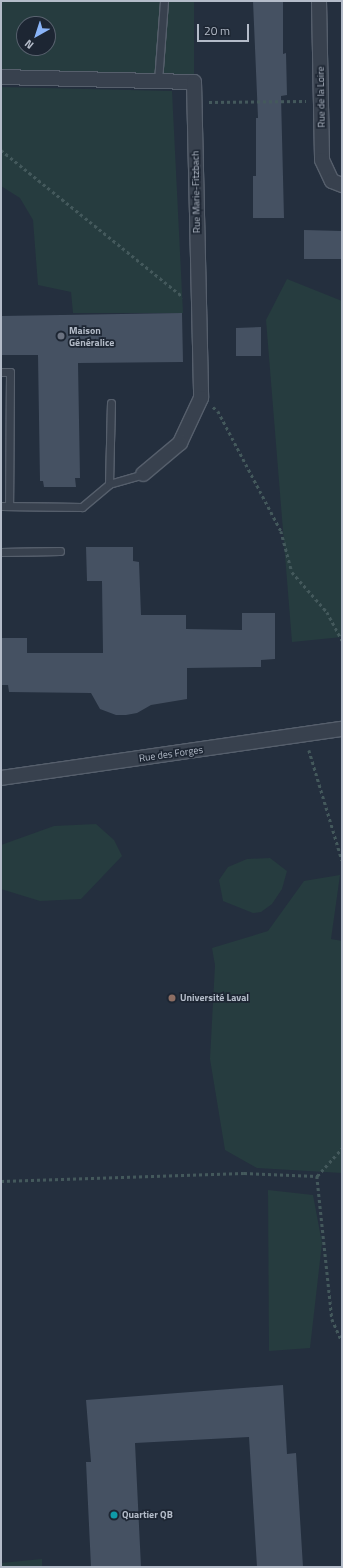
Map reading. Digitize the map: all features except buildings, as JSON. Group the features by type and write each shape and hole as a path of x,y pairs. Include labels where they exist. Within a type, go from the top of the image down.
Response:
{"street":[{"name":"Rue de la Loire","path":"319,1 322,160 332,180 342,185"},
{"name":"Rue Marie-Fitzbach","path":"1,77 194,82 201,398 180,443 143,474"},
{"name":"Rue des Forges","path":"1,778 342,730"}],"lane":[{"path":"158,81 164,1"},
{"path":"1,372 10,372 9,506"},
{"path":"110,484 111,403"},
{"path":"1,506 82,507 110,484 143,474"},
{"path":"1,552 60,551"}],"path":[{"path":"194,102 320,100"},
{"path":"1,150 199,310"},
{"path":"201,398 218,411 248,464 281,531 292,572 327,612 342,640"},
{"path":"305,735 314,774 342,860"},
{"path":"342,1148 317,1176 332,1319 342,1341"},
{"path":"1,1181 244,1173 317,1176"}],"green space":[{"path":"1,1 194,1 194,82 1,77"},
{"path":"1,87 172,91 183,313 73,313 71,292 38,285 33,220 20,198 1,186"},
{"path":"287,279 342,301 342,637 292,642 266,320"},
{"path":"96,824 114,840 122,856 81,899 40,901 1,889 1,845 54,826"},
{"path":"270,858 287,871 282,889 272,904 261,912 253,913 223,901 219,880 228,867 247,859"},
{"path":"340,875 331,939 342,941 342,1173 257,1168 225,1150 210,1059 215,965 212,948 268,931 304,881"},
{"path":"268,1190 313,1195 322,1243 310,1348 269,1351"},
{"path":"42,1559 42,1567 1,1567 1,1563"}],"place":[{"name":"Maison Généralice","path":"61,336"},
{"name":"Université Laval","path":"172,998"},
{"name":"Quartier QB","path":"114,1515"}]}
